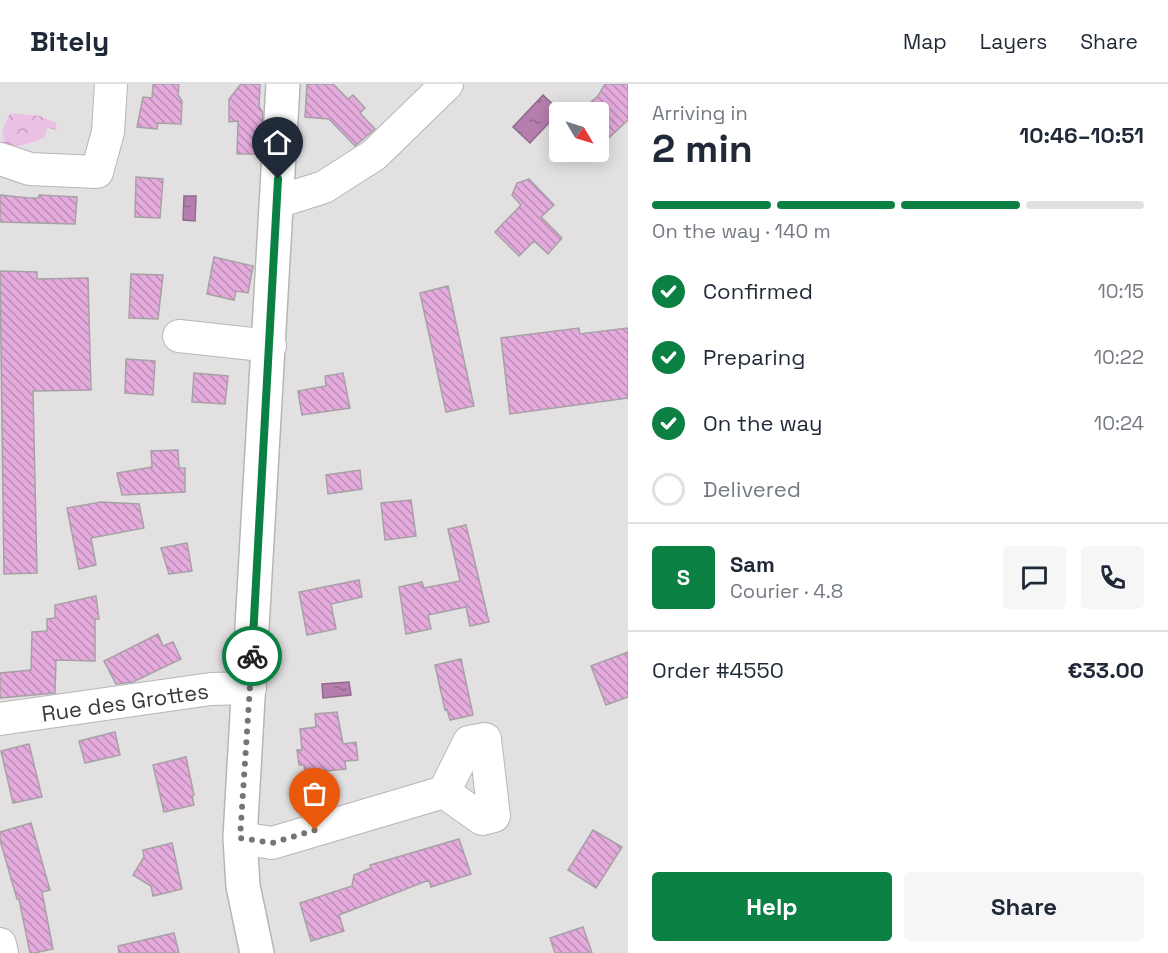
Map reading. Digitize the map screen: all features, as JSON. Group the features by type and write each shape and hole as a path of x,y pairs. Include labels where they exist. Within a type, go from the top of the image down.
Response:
{"main road":[{"path":"257,953 243,886 240,838 270,346 283,84"}],"street":[{"path":"0,159 30,169 97,172 108,132 111,84"},
{"path":"277,202 324,187 374,155 447,84"},
{"path":"179,336 270,346"},
{"name":"Rue des Grottes","path":"0,719 211,689 250,688"},
{"path":"240,838 272,843 444,792"},
{"path":"0,944 2,953"}],"green space":[{"path":"10,113 40,116 56,123 57,130 47,128 45,137 23,145 0,144 4,139 2,131"}],"water":[{"path":"543,95 550,102 549,123 530,143 513,127"},
{"path":"184,196 196,196 195,221 183,220"},
{"path":"349,682 351,695 323,698 322,684"}],"building":[{"path":"153,84 179,84 178,95 182,101 181,124 158,123 157,129 137,127 143,97 152,98"},
{"path":"241,84 260,84 259,106 263,113 260,154 237,154 238,121 229,122 229,99"},
{"path":"307,84 333,84 348,99 353,95 365,108 360,113 375,129 355,146 329,119 305,117"},
{"path":"605,84 628,84 628,120 609,138 609,102 591,102 598,96"},
{"path":"136,177 163,179 160,218 135,217"},
{"path":"529,179 554,205 541,217 562,238 548,254 534,241 519,256 495,232 521,205 512,195 517,183"},
{"path":"0,195 29,198 39,198 39,195 77,197 75,224 0,222"},
{"path":"214,257 253,266 248,293 236,291 234,300 207,294"},
{"path":"0,271 37,272 37,279 88,278 91,390 33,391 37,573 4,574"},
{"path":"131,274 163,275 158,319 129,318"},
{"path":"448,286 474,406 446,412 420,293"},
{"path":"579,328 580,334 628,328 628,398 510,414 501,338"},
{"path":"126,359 155,361 153,395 125,393"},
{"path":"194,373 228,376 225,404 192,402"},
{"path":"343,373 350,408 302,415 298,391 326,386 325,376"},
{"path":"178,450 179,468 185,468 185,492 122,495 117,473 152,467 151,451"},
{"path":"360,470 362,489 328,494 326,475"},
{"path":"411,500 416,536 385,540 381,503"},
{"path":"101,502 139,504 144,528 91,538 96,565 79,569 67,508"},
{"path":"466,525 489,622 470,626 466,607 428,615 431,629 406,634 399,587 422,582 424,588 460,581 448,529"},
{"path":"187,543 192,571 169,574 161,548"},
{"path":"359,580 362,597 331,604 336,629 307,635 299,592"},
{"path":"96,596 99,619 95,619 95,661 56,660 55,693 0,698 0,673 31,670 32,632 47,631 47,619 55,618 55,605"},
{"path":"158,634 163,646 173,642 181,659 133,682 116,684 104,661"},
{"path":"628,652 628,697 606,705 591,666"},
{"path":"461,659 473,715 450,720 447,709 445,710 435,665"},
{"path":"337,712 343,744 356,742 358,760 345,761 346,769 305,773 304,765 299,765 297,750 302,750 300,729 316,727 315,714"},
{"path":"115,732 120,755 85,763 79,741"},
{"path":"29,744 42,797 13,803 1,751"},
{"path":"186,757 194,805 164,812 153,765"},
{"path":"31,823 50,890 42,892 53,949 34,953 30,953 19,899 17,899 0,840 0,832"},
{"path":"593,830 622,847 596,888 568,870"},
{"path":"459,839 471,874 431,887 429,880 339,915 344,931 311,941 300,903 352,886 354,875 371,868 370,865"},
{"path":"172,843 182,889 153,896 151,886 133,875 144,857 143,850"},
{"path":"583,927 592,953 555,953 550,938"},
{"path":"174,933 179,953 119,953 118,946"}],"way so far":[{"path":"252,656 240,838 272,843 315,830"}],"route":[{"path":"252,656 278,179"}]}
